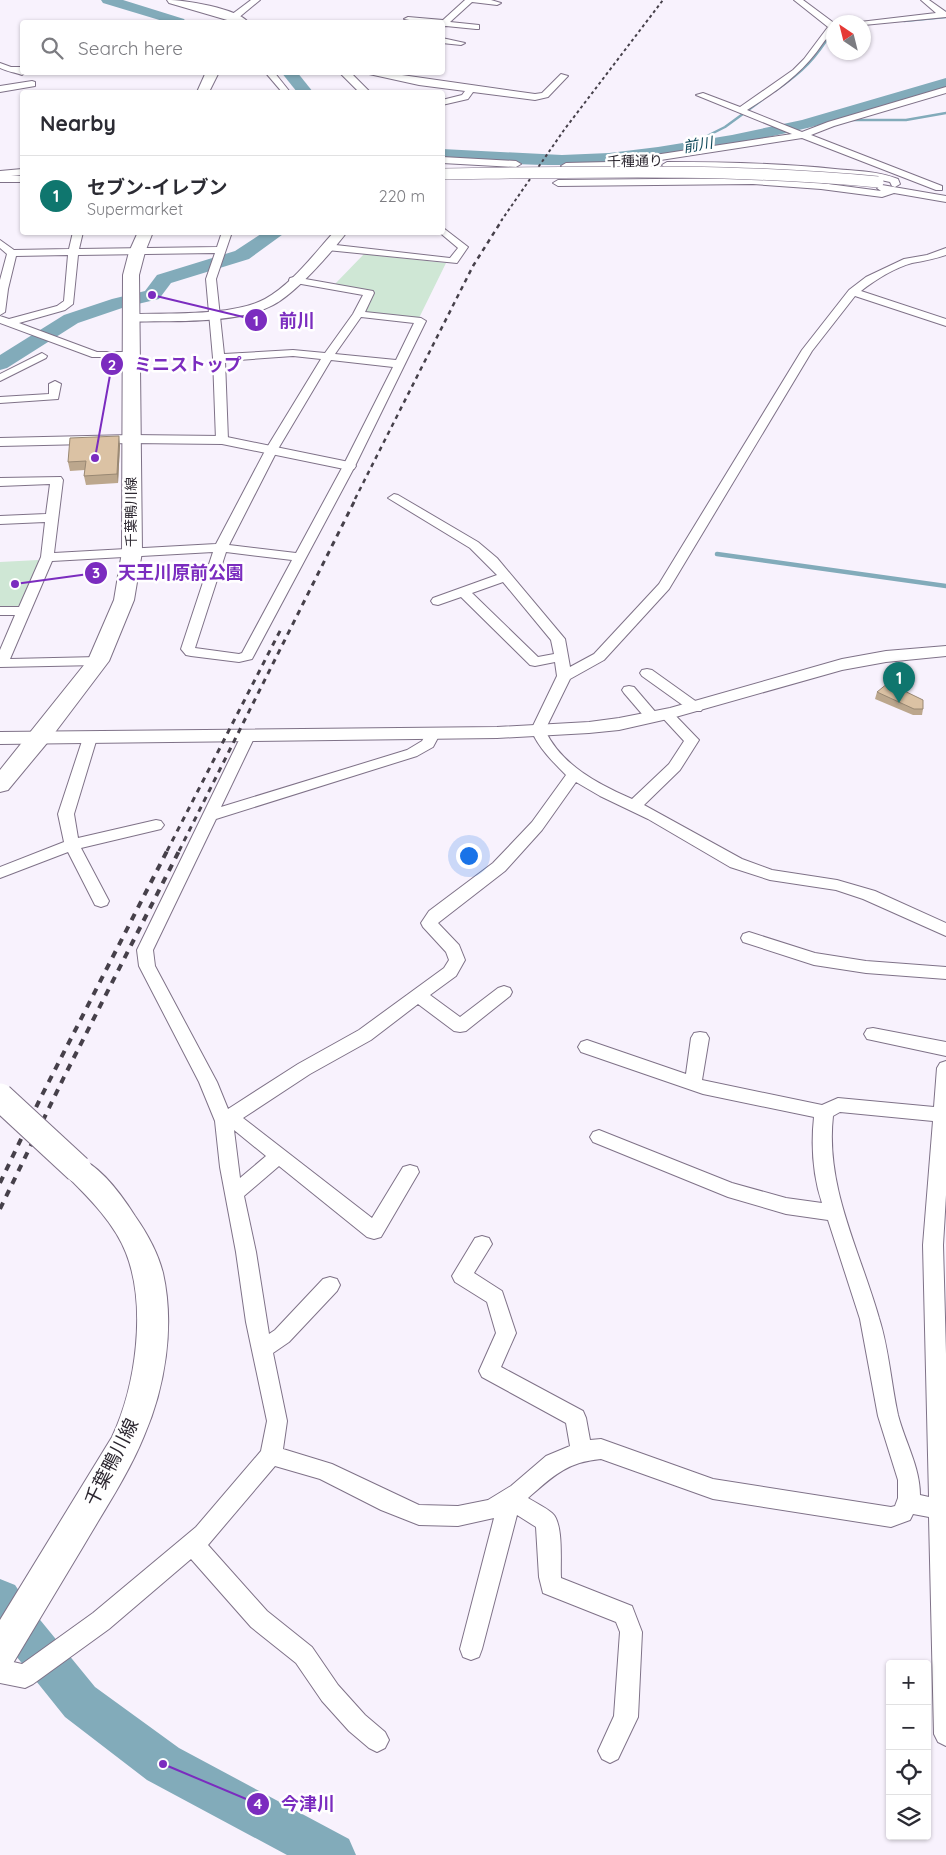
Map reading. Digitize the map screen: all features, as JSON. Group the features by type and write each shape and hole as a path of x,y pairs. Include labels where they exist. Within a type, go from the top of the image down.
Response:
{"main road":[{"path":"173,0 232,19"},
{"path":"204,90 212,75"},
{"path":"217,90 224,75"},
{"name":"千葉鴨川線","path":"0,785 40,738 98,660 124,600 132,552 130,355 132,275 137,252 145,235"},
{"name":"千葉鴨川線","path":"0,1097 107,1197 126,1224 142,1255 150,1287 153,1322 150,1354 143,1392 129,1434 94,1498 34,1596 12,1665"}],"street":[{"path":"232,19 256,0"},
{"path":"445,21 470,0 498,3"},
{"path":"798,0 826,21"},
{"path":"924,0 946,14"},
{"path":"936,9 946,8"},
{"path":"871,22 946,14"},
{"path":"408,19 416,20"},
{"path":"445,23 476,27"},
{"path":"744,112 796,72 813,55 826,32"},
{"path":"445,40 461,43"},
{"path":"0,65 10,70 20,69"},
{"path":"25,75 36,90"},
{"path":"272,75 284,90"},
{"path":"347,75 363,90"},
{"path":"393,75 419,82 540,96 554,89 564,76"},
{"path":"0,89 32,84"},
{"path":"445,102 465,97 471,88"},
{"path":"634,182 632,165 802,135 832,124 946,90"},
{"path":"700,95 943,190"},
{"path":"445,160 516,164"},
{"path":"566,166 658,161 789,167 859,174 893,184"},
{"path":"576,166 561,183 753,181 822,186 882,194 901,173"},
{"name":"千種通り","path":"445,174 723,170 789,172 877,184"},
{"path":"0,174 20,172"},
{"name":"千種通り","path":"445,179 733,175 893,184 943,190"},
{"path":"0,179 20,179"},
{"name":"千種通り","path":"893,184 946,199"},
{"path":"0,185 20,185"},
{"path":"327,247 453,261 463,247 445,232"},
{"path":"4,321 61,308 69,302 73,252 77,235"},
{"path":"222,440 219,358 211,279 226,235"},
{"path":"132,318 236,312 259,307 275,299 338,235"},
{"path":"0,243 12,253 220,250"},
{"path":"538,730 564,676 599,656 664,586 807,350 853,292 870,279 908,261 929,258 946,251"},
{"path":"0,312 2,289 12,253"},
{"path":"294,280 369,293 358,314 328,356 272,449 221,548 188,649 192,652 239,658 247,656 349,466 421,321 358,314"},
{"path":"853,292 946,323"},
{"path":"4,321 96,355 130,355"},
{"path":"219,358 292,352 399,364"},
{"path":"0,378 42,356"},
{"path":"0,400 54,397 55,384"},
{"path":"0,442 131,439 222,440 349,466"},
{"path":"0,482 57,480 47,557 0,663 98,660"},
{"path":"394,498 474,544 492,561 558,639 564,676"},
{"path":"0,520 51,518"},
{"path":"47,557 221,548 299,557"},
{"path":"438,601 504,577"},
{"path":"463,592 534,662 561,657"},
{"path":"0,611 24,611"},
{"path":"0,738 248,736 538,730 617,724 660,717 696,708 827,668 863,660 946,650"},
{"path":"647,673 696,708"},
{"path":"629,690 660,717 692,740 689,748 658,784 633,806"},
{"path":"538,730 553,754 574,774 605,793 653,815 736,863 770,875 837,885 869,895 946,930"},
{"path":"210,816 412,753 428,744 434,732"},
{"path":"0,1671 66,1646 102,1621 204,1534 271,1455 276,1421 229,1167 227,1119 147,966 145,950 248,736"},
{"path":"90,738 66,814 72,845 100,901"},
{"path":"227,1119 304,1068 365,1035 450,972 457,960 453,949 430,923 436,915 498,867 537,826 574,774"},
{"path":"0,872 72,845 156,825"},
{"path":"749,938 814,959 866,967 946,973"},
{"path":"418,995 460,1026 504,992"},
{"path":"873,1034 946,1049"},
{"path":"693,1084 700,1038"},
{"path":"587,1048 693,1084 824,1112 838,1105 944,1114"},
{"path":"946,1068 934,1245 942,1509 946,1734"},
{"path":"271,1455 324,1470 388,1503 419,1515 458,1516 492,1509 520,1493 553,1463 581,1451 601,1449 714,1490 891,1517 902,1513 910,1500 909,1480 888,1416 870,1319 827,1189 821,1138 824,1112"},
{"path":"227,1119 279,1156 374,1231 410,1172"},
{"path":"599,1137 728,1189 786,1206 835,1213"},
{"path":"235,1193 279,1156"},
{"path":"482,1244 462,1276 496,1297 506,1333 489,1371 576,1418 581,1451"},
{"path":"262,1350 282,1336 330,1286"},
{"path":"471,1649 510,1498"},
{"path":"510,1498 546,1521 550,1549 548,1569 551,1585 624,1614 629,1623 631,1632 626,1717 610,1751"},
{"path":"907,1503 942,1509"},
{"path":"193,1544 260,1619 304,1655 330,1693 357,1723 377,1740"}],"green space":[{"path":"364,254 446,263 419,318 365,312 363,311 374,291 335,284"},
{"path":"38,560 40,563 20,605 0,607 0,562"}],"building":[{"path":"119,436 117,474 84,476 86,461 68,462 70,438"},
{"path":"888,683 923,700 923,709 914,709 877,692"}],"waterway":[{"name":"前川","path":"108,0 173,20"},
{"path":"904,21 946,17"},
{"path":"775,91 808,64 826,41"},
{"name":"前川","path":"291,75 303,90"},
{"name":"前川","path":"445,154 542,160 582,160 695,147 768,133 840,115 946,83"},
{"path":"711,144 705,137 725,127 762,100"},
{"path":"847,120 906,120 946,113"},
{"name":"前川","path":"822,120 839,120"},
{"name":"前川","path":"0,364 71,319 119,303 152,295 164,279 242,255 272,235"},
{"path":"717,554 946,586"},
{"path":"0,1599 17,1625 80,1702 163,1764 333,1855"}],"railway":[{"path":"501,221 564,130 663,0"},
{"path":"355,499 473,266 502,220"},
{"path":"179,851 356,498"},
{"path":"167,851 281,629"},
{"path":"0,1183 41,1097 168,849"},
{"path":"0,1209 64,1077 180,849"}],"place":[{"name":"前川","path":"152,295"},
{"name":"ミニストップ","path":"95,458"},
{"name":"天王川原前公園","path":"15,584"},
{"name":"セブン-イレブン","path":"899,703"},
{"name":"今津川","path":"163,1764"}]}
